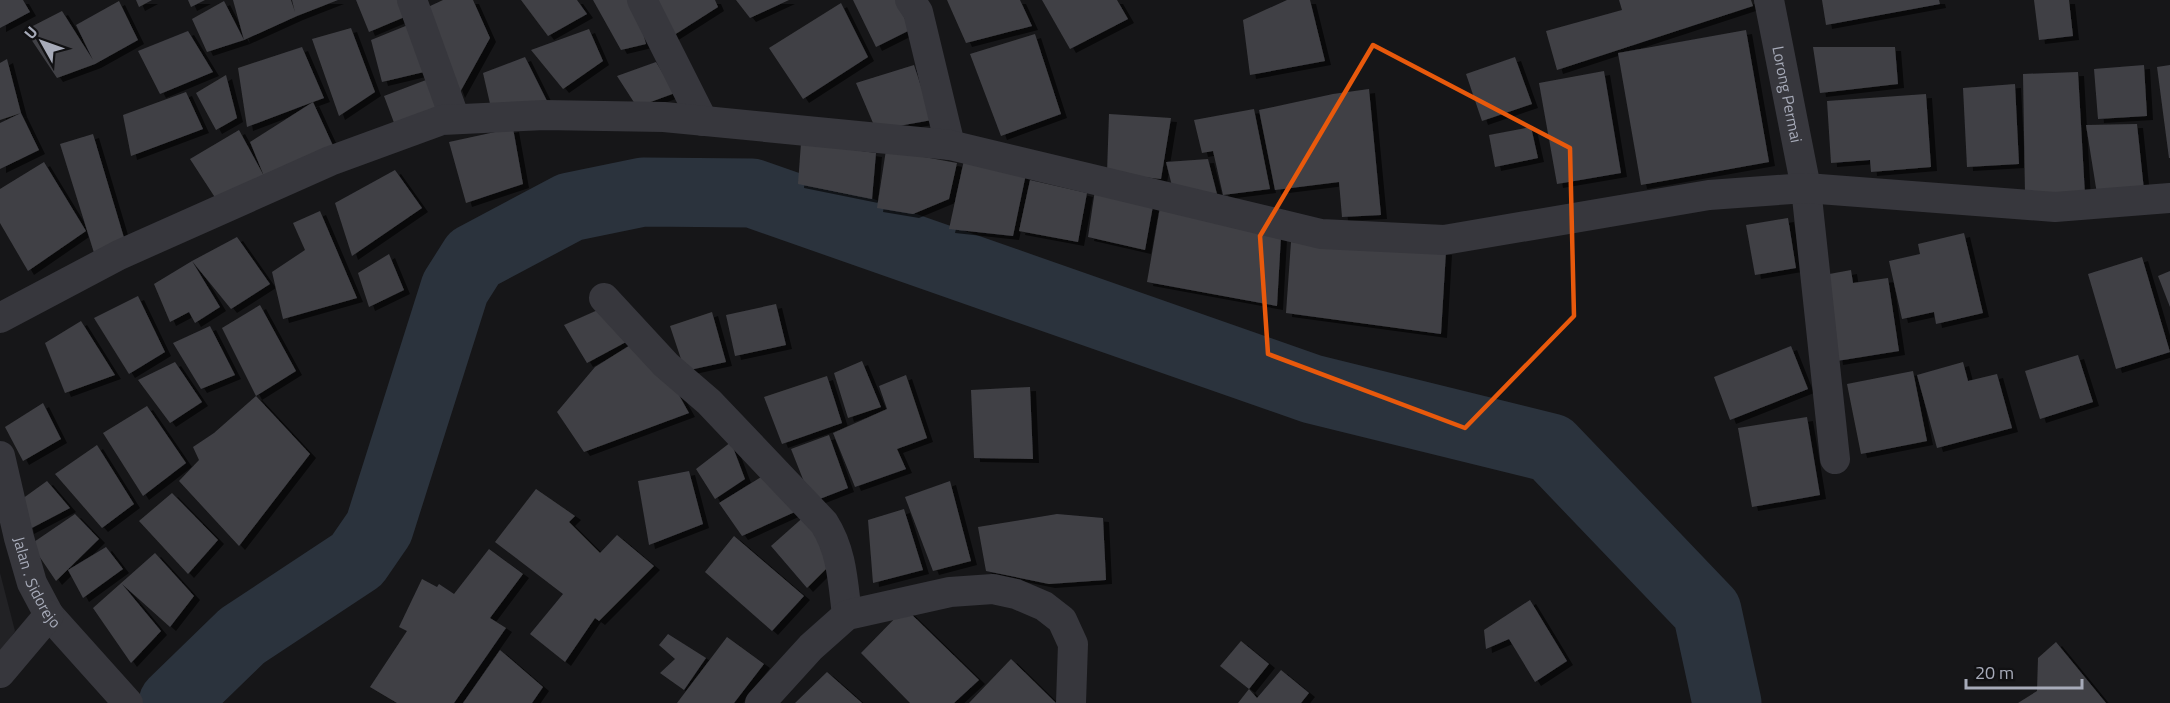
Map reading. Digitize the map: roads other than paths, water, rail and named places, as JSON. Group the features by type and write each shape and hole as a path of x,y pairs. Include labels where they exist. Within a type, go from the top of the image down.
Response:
{"street":[{"path":"412,0 455,119"},
{"path":"642,0 703,121"},
{"path":"910,0 918,12 950,145"},
{"name":"Lorong Permai","path":"1769,0 1806,189 1835,459"},
{"path":"0,318 119,255 330,161 442,120 455,119 544,115 664,117 950,145 1321,234 1399,238 1444,240 1709,195 1806,189 2055,207 2170,198"},
{"path":"604,298 666,365 709,402 824,523 840,557 847,615"},
{"name":"Jalan . Sidorejo","path":"0,456 32,583 49,615 120,695"},
{"path":"760,703 811,646 847,615 950,592 993,589 1016,594 1044,606 1062,621 1073,644 1071,703"},
{"path":"0,673 49,615"}],"waterway":[{"path":"173,703 242,636 357,560 379,528 455,288 474,258 570,207 643,192 752,193 1312,389 1551,448 1707,611 1727,703"}]}
